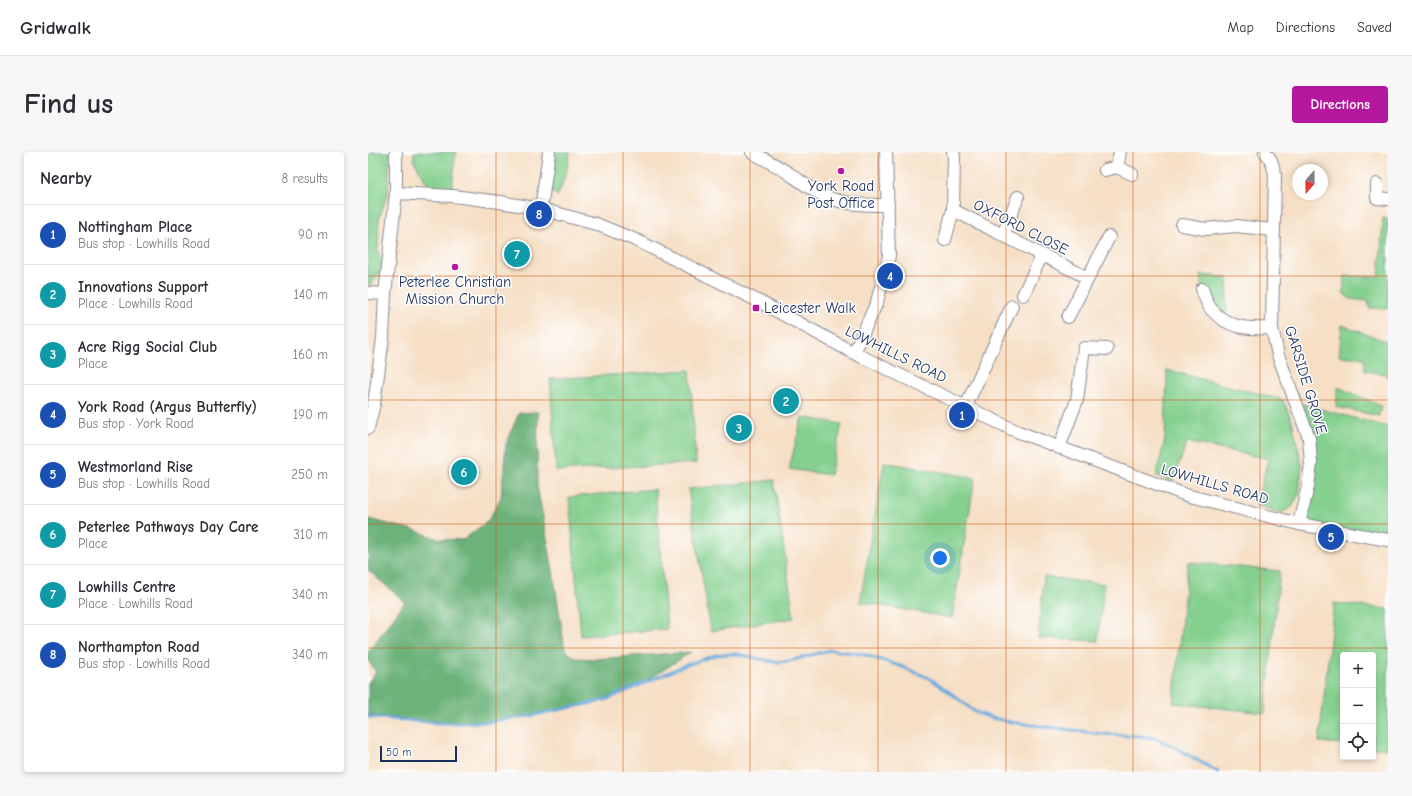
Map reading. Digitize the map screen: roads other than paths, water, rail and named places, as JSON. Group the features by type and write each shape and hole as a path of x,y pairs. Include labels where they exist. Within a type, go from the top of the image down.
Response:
{"street":[{"path":"368,428 374,404 383,338 385,294 396,193 396,152"},
{"path":"541,209 550,152"},
{"path":"752,152 827,197 862,205 888,205"},
{"path":"854,353 877,302 889,256 886,152"},
{"name":"OXFORD CLOSE","path":"953,152 953,210 1088,278"},
{"path":"1117,167 1120,152"},
{"name":"GARSIDE GROVE","path":"1265,152 1271,160 1275,174 1272,328 1278,356 1309,438 1311,463 1308,486 1299,524"},
{"path":"1105,170 1117,167 1132,174"},
{"path":"1378,184 1377,198 1388,199"},
{"name":"LOWHILLS ROAD","path":"396,193 453,196 500,202 541,209 596,224 638,241 760,302 854,353 1016,431 1186,495 1299,524 1388,540"},
{"path":"1003,235 1018,197"},
{"path":"945,240 953,210"},
{"path":"1182,224 1205,229 1236,226 1273,230"},
{"path":"1068,317 1109,237"},
{"path":"1023,295 1042,255"},
{"path":"1202,289 1211,309 1229,324 1250,329 1272,328"},
{"path":"368,293 385,294"},
{"path":"966,406 1012,306"},
{"path":"1059,448 1077,400 1084,348 1107,349"}],"waterway":[{"path":"368,717 438,723 459,723 487,722 530,716 605,700 686,665 716,655 736,654 775,662 789,661 830,650 862,654 900,666 929,678 975,712 992,718 1010,722 1103,734 1155,738 1171,745 1218,772"}],"place":[{"name":"York Road Post Office","path":"841,171"},
{"name":"Northampton Road","path":"539,214"},
{"name":"Lowhills Centre","path":"517,254"},
{"name":"Peterlee Christian Mission Church","path":"455,267"},
{"name":"York Road (Argus Butterfly)","path":"890,276"},
{"name":"Leicester Walk","path":"756,308"},
{"name":"Innovations Support","path":"786,401"},
{"name":"Nottingham Place","path":"962,415"},
{"name":"Acre Rigg Social Club","path":"739,428"},
{"name":"Peterlee Pathways Day Care","path":"464,472"},
{"name":"Westmorland Rise","path":"1331,537"}]}
